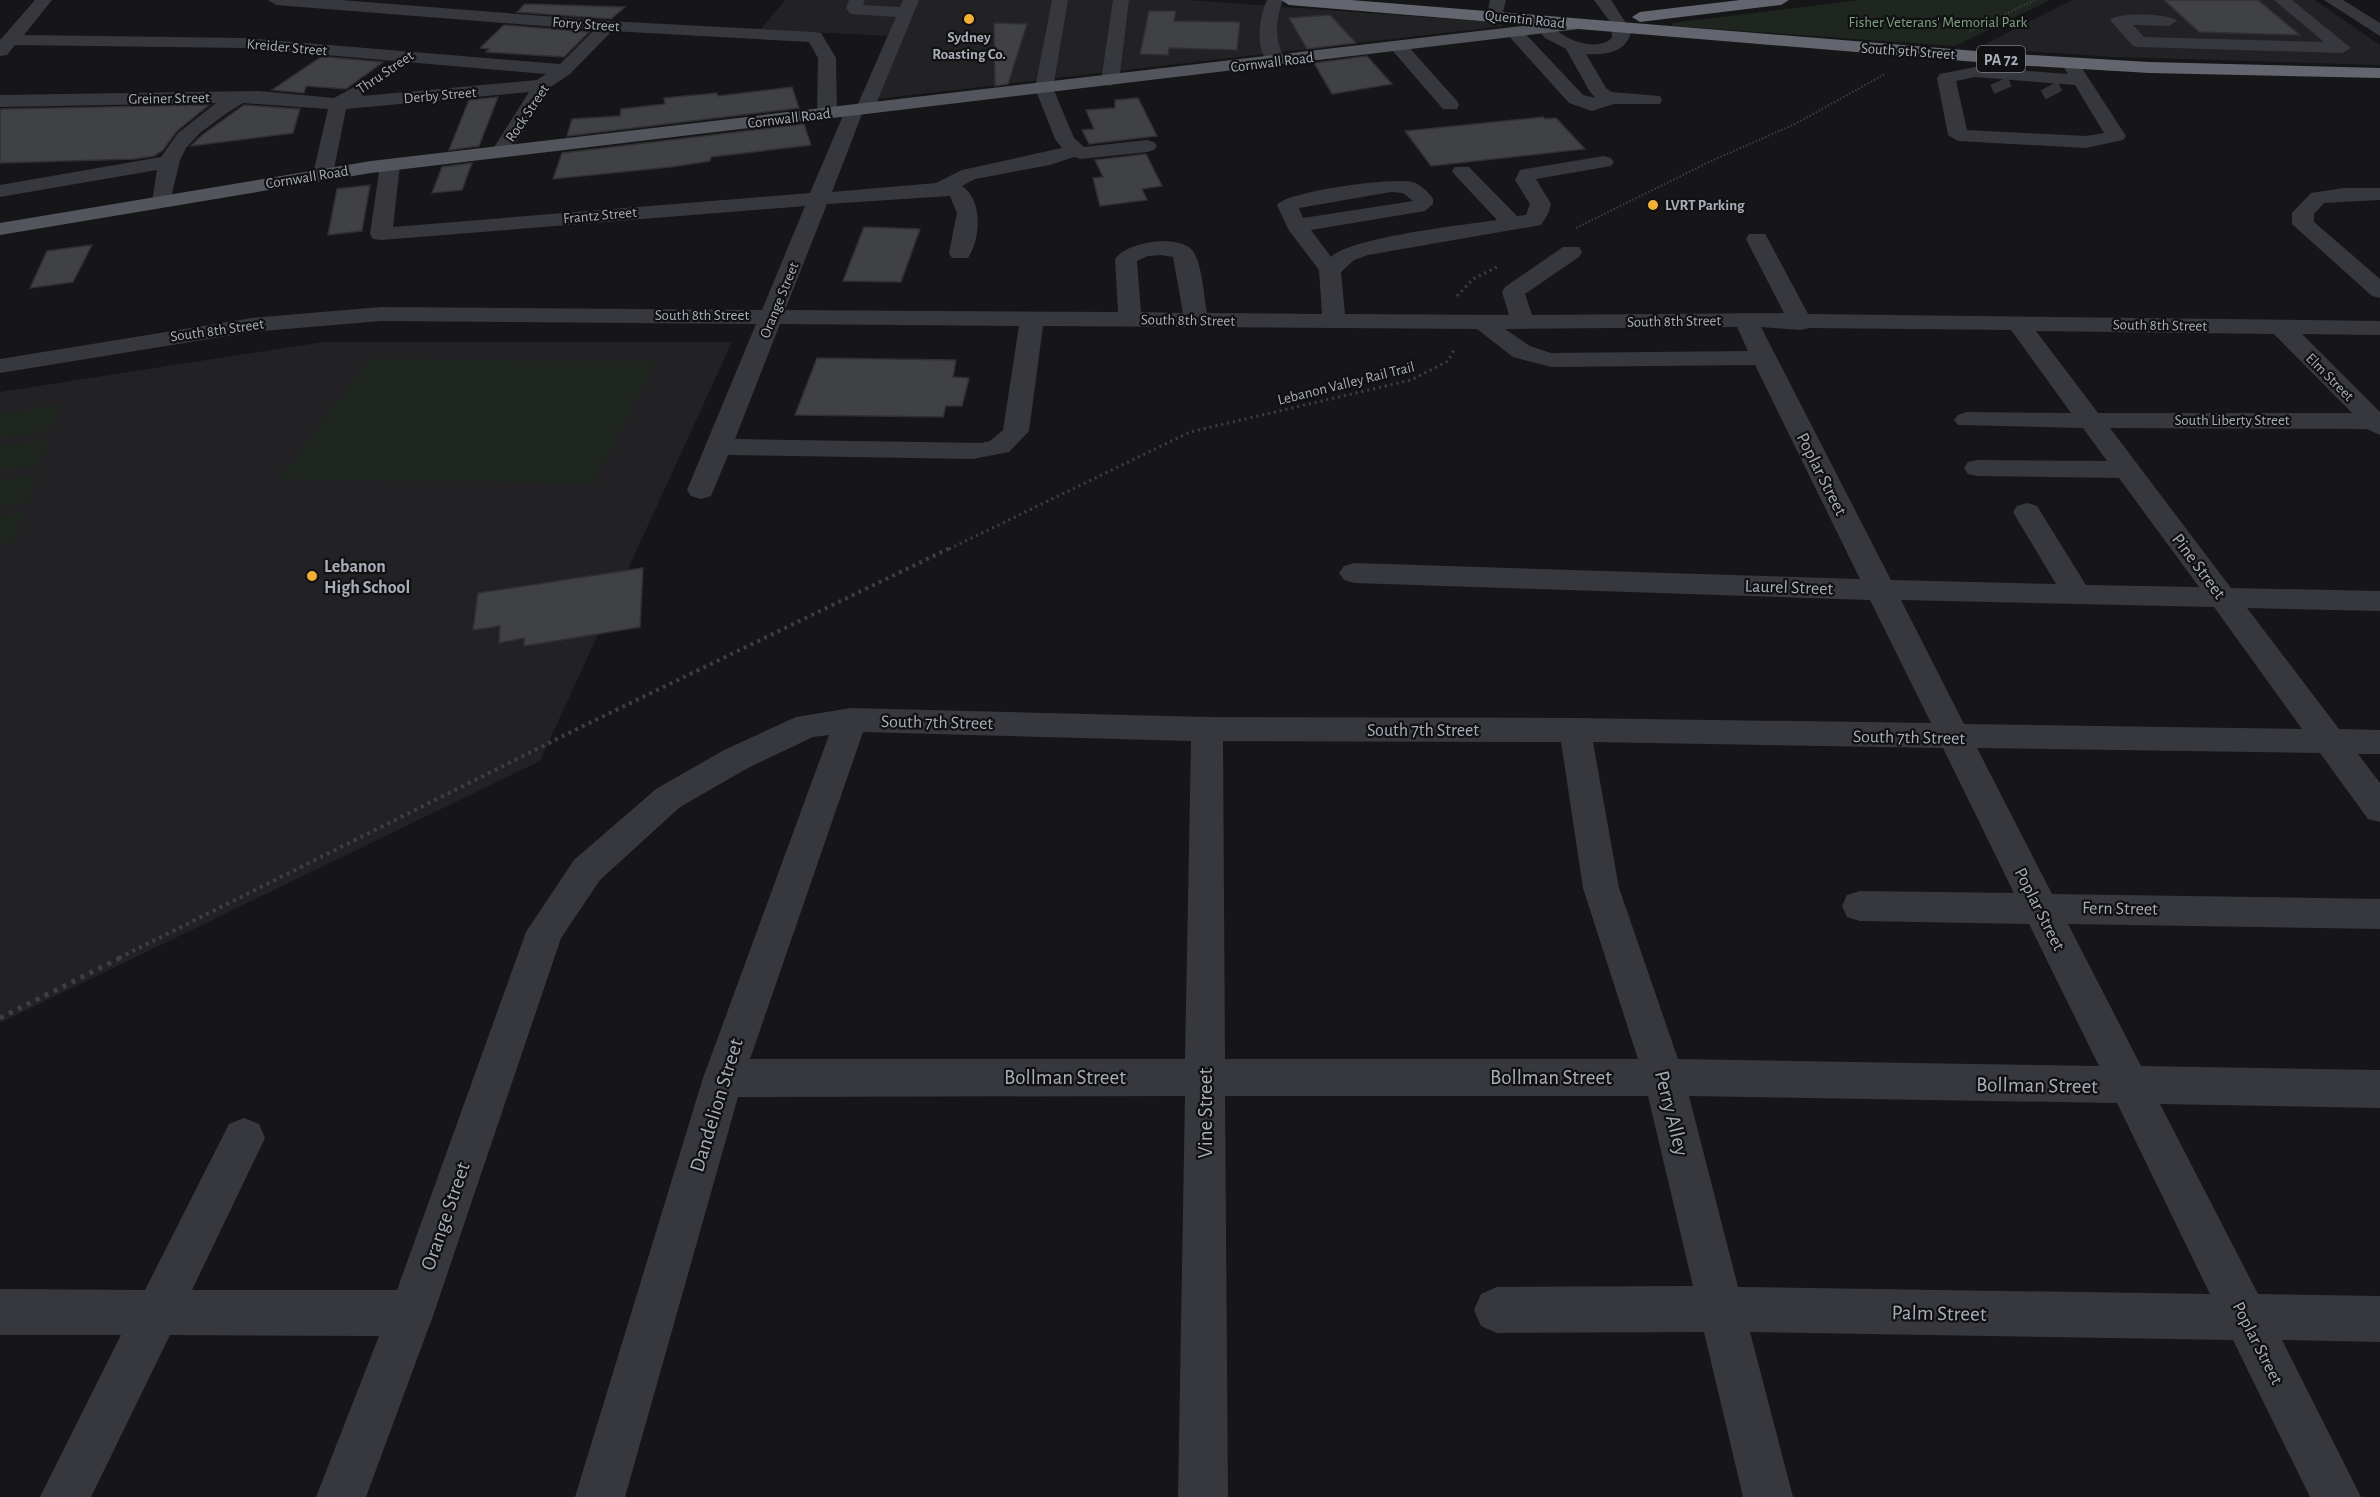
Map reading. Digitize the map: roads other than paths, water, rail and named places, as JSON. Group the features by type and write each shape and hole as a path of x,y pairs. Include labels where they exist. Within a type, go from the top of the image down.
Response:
{"highway":[{"name":"Quentin Road","path":"1289,0 1497,8 1542,25"},
{"name":"PA 72","path":"1619,24 1774,0"},
{"name":"South 9th Street","path":"1581,24 1619,24 1923,52 1971,64 2070,63 2380,73"}],"main road":[{"name":"Cornwall Road","path":"0,229 323,174 390,165 1515,33 1542,25 1581,24"}],"street":[{"path":"5,46 44,0"},
{"name":"Forry Street","path":"276,0 608,26 816,37 827,57 827,114"},
{"name":"Thru Street","path":"387,70 492,0"},
{"path":"857,0 854,8 862,12 908,6"},
{"path":"1060,0 1044,88 1065,140 1082,153 1147,146"},
{"path":"1110,81 1121,0"},
{"path":"1275,0 1268,42 1269,51 1277,61"},
{"path":"1542,25 1557,39 1573,46 1603,48 1618,44 1622,39 1619,24 1602,0"},
{"path":"2144,0 2198,44"},
{"path":"2169,21 2118,20 2139,42 2342,48 2282,0"},
{"path":"2336,2 2370,5"},
{"path":"2336,2 2380,31"},
{"name":"Orange Street","path":"701,490 820,197 908,6"},
{"name":"Rock Street","path":"501,152 542,85 564,70 608,26"},
{"path":"1515,33 1576,99 1592,105 1607,101 1608,98"},
{"name":"Kreider Street","path":"5,46 244,43 564,70"},
{"path":"1573,46 1599,92 1608,98 1653,100"},
{"path":"1399,47 1450,105"},
{"path":"2070,63 2081,80 2095,102 2116,136 2086,142 1958,135 1946,78 1971,64 1997,78 2047,82 2081,80"},
{"name":"Thru Street","path":"323,174 338,104 368,84"},
{"name":"Derby Street","path":"338,104 542,85"},
{"path":"1947,91 1970,93"},
{"path":"162,202 170,162 178,146 192,129 240,97"},
{"name":"Greiner Street","path":"0,101 240,97 338,104"},
{"path":"2075,101 2095,102"},
{"path":"941,189 969,174 1050,159 1076,150"},
{"path":"0,191 170,162"},
{"path":"1330,270 1346,255 1363,249 1533,220 1541,209 1538,194 1525,180 1527,174 1604,162"},
{"name":"Frantz Street","path":"390,165 381,234 941,189"},
{"path":"1462,171 1513,224"},
{"path":"1298,225 1418,207 1423,204 1423,200 1409,187 1391,186 1296,201 1288,205 1288,211 1330,270 1334,321"},
{"path":"941,189 957,191 967,202 968,218 960,253"},
{"path":"2380,194 2318,197 2303,213 2303,224 2380,291"},
{"path":"1757,239 1801,323"},
{"path":"1523,322 1513,292 1570,242"},
{"path":"1130,319 1126,259 1134,251 1156,249 1183,253 1190,276 1196,320"},
{"name":"South 8th Street","path":"0,366 232,328 336,316 421,314 1456,322 1745,320 1801,323 2018,323 2380,328"},
{"path":"718,447 964,452 990,450 1007,444 1017,430 1032,318"},
{"name":"Poplar Street","path":"1745,320 2336,1497"},
{"path":"1483,322 1503,341 1527,355 1551,360 1764,358"},
{"path":"1592,322 1605,359"},
{"name":"Pine Street","path":"2018,323 2380,810"},
{"name":"Elm Street","path":"2280,326 2377,424"},
{"name":"South Liberty Street","path":"1967,420 2089,419 2377,424"},
{"path":"1977,468 2127,470"},
{"path":"2027,512 2078,595"},
{"name":"Laurel Street","path":"1354,573 1881,590 2380,601"},
{"name":"South 7th Street","path":"545,932 587,870 668,798 736,759 807,726 851,720 1207,729 1575,730 1954,738 2380,742"},
{"name":"Dandelion Street","path":"600,1497 723,1078 851,720"},
{"name":"Vine Street","path":"1203,1497 1207,729"},
{"name":"Perry Alley","path":"1575,730 1601,888 1664,1077 1768,1497"},
{"name":"Fern Street","path":"1860,906 2380,914"},
{"name":"Orange Street","path":"341,1497 411,1312 545,932"},
{"name":"Bollman Street","path":"723,1078 1664,1077 2130,1087 2380,1089"},
{"path":"65,1497 244,1138"},
{"name":"Palm Street","path":"1497,1310 1721,1310 2380,1319"},
{"path":"0,1312 411,1312"}],"tunnel":[{"path":"1999,81 2003,90"},
{"path":"2049,86 2054,95"}],"place":[{"name":"Sydney Roasting Co.","path":"969,19"},
{"name":"LVRT Parking","path":"1653,205"},
{"name":"Lebanon High School","path":"312,576"}],"park label":[{"name":"Fisher Veterans' Memorial Park","path":"1938,22"}]}
